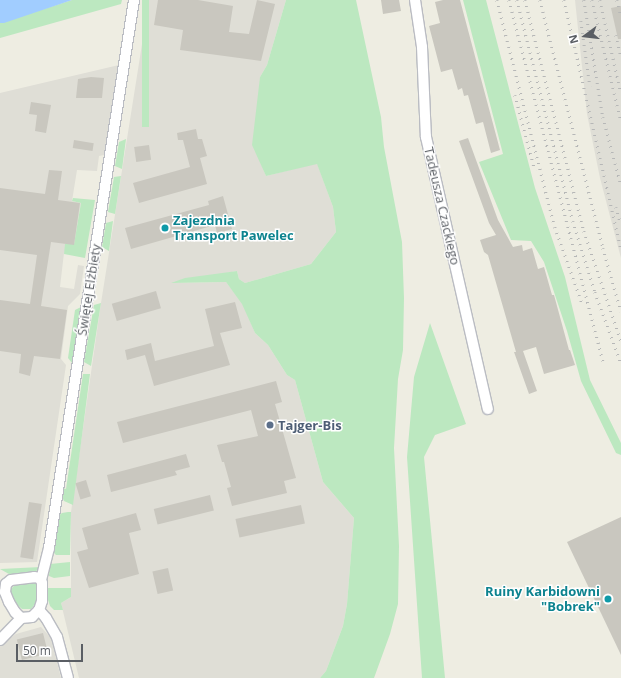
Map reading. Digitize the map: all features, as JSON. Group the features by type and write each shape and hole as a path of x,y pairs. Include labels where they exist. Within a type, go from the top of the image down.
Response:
{"street":[{"name":"Świętej Elżbiety","path":"41,580 50,541 134,0"},
{"name":"Tadeusza Czackiego","path":"415,0 422,47 426,137 488,409"},
{"path":"0,640 21,618 32,617 39,610 42,601 41,580 37,577 3,581 9,602 21,618"},
{"path":"39,610 46,618 57,637 68,678"}],"shaded area":[{"path":"149,0 286,0 267,65 260,77 259,159 266,176 317,163 333,207 336,232 311,264 245,283 239,279 237,271 173,283 226,282 243,304 255,333 268,345 287,375 295,380 323,482 354,518 347,604 343,626 326,671 320,678 79,678 61,603 71,597 71,512 101,303"},
{"path":"575,0 621,0 621,258 600,178 587,114"},
{"path":"119,65 104,155 99,156 97,171 77,170 72,201 81,203 74,245 64,253 60,287 74,289 78,265 84,266 80,294 68,306 61,359 66,365 37,562 0,563 0,93"},
{"path":"41,627 51,638 61,678 0,678 0,646 16,634"}],"green space":[{"path":"72,0 122,0 121,4 0,38 0,23"},
{"path":"142,0 149,0 149,127 142,127"},
{"path":"286,0 356,0 381,117 384,147 402,242 404,298 403,350 398,379 394,448 399,546 398,604 390,634 374,678 320,678 326,671 343,626 347,604 354,518 323,482 295,380 287,375 268,345 255,333 242,304 226,282 171,283 185,278 237,271 239,279 245,283 311,264 336,232 333,207 317,164 266,176 252,145 260,77 267,65"},
{"path":"463,0 486,0 535,188 565,277 590,380 621,443 621,455 616,453 581,381 567,331 544,262 531,241 511,240 479,162 503,154"},
{"path":"126,139 122,169 115,166 119,142"},
{"path":"121,176 115,214 108,212 114,177"},
{"path":"73,198 95,200 85,258 64,254 65,244 74,244 81,203 72,201"},
{"path":"113,221 109,251 102,247 106,223"},
{"path":"101,303 91,366 84,362 94,305"},
{"path":"81,307 72,363 68,358 75,310"},
{"path":"430,323 466,424 435,435 424,457 445,678 422,678 407,457 414,377"},
{"path":"83,374 90,374 73,505 64,501 62,497 63,488 66,489"},
{"path":"71,512 70,555 56,555 53,552 58,516 62,513"},
{"path":"70,562 70,576 54,578 49,576 50,564"},
{"path":"41,567 35,572 19,574 9,574 0,569"},
{"path":"32,581 37,583 36,603 31,609 22,609 15,603 11,594 11,589 16,584"},
{"path":"46,588 71,588 71,597 61,603 63,610 54,610 50,606 46,594"}],"water":[{"path":"0,0 72,0 4,23 0,23"}],"building":[{"path":"158,0 198,0 233,6 229,32 249,34 257,0 275,4 261,61 180,50 183,30 154,25"},
{"path":"381,0 399,0 401,11 383,14"},
{"path":"443,0 460,0 500,150 491,153 483,122 476,124 468,95 464,96 462,88 458,90 452,69 441,72 429,26 440,23 435,2"},
{"path":"621,6 621,39 618,39 611,8"},
{"path":"91,77 104,78 102,98 76,98 78,79"},
{"path":"31,102 51,105 46,133 35,131 37,115 29,114"},
{"path":"196,129 198,139 202,139 207,156 200,158 207,184 139,203 133,183 190,167 183,140 178,140 177,133"},
{"path":"468,138 498,220 513,247 522,245 523,251 532,248 538,269 544,267 575,365 544,374 536,347 523,351 537,391 529,394 514,352 516,352 488,255 484,252 480,240 496,235 489,223 459,141"},
{"path":"74,140 94,143 93,151 73,148"},
{"path":"149,145 151,160 136,162 134,147"},
{"path":"49,170 62,171 58,200 80,203 74,245 51,242 41,306 67,310 60,359 34,356 30,376 19,373 21,354 0,351 0,300 30,304 37,255 0,250 0,188 45,194"},
{"name":"Zajezdnia Transport Pawelec","path":"223,196 232,229 217,233 215,225 131,249 125,228 209,205 208,201"},
{"path":"156,291 161,308 117,321 112,304"},
{"path":"235,302 242,328 220,333 230,365 154,386 145,355 127,360 125,350 151,343 155,361 214,346 205,309"},
{"path":"276,381 282,402 275,404 296,478 284,481 287,493 232,506 227,488 231,487 224,462 222,462 217,445 258,436 251,410 123,443 117,422"},
{"path":"186,454 190,467 175,471 177,475 111,492 107,475"},
{"path":"86,480 91,496 80,499 75,483"},
{"path":"210,495 214,511 158,525 154,509"},
{"path":"29,502 42,504 33,559 20,557"},
{"path":"301,505 305,524 239,538 235,519"},
{"path":"136,513 141,530 129,533 139,574 89,588 77,552 88,549 82,528"},
{"name":"Ruiny Karbidowni \"Bobrek\"","path":"621,517 621,655 567,542"},
{"path":"168,568 173,590 158,594 152,572"},
{"path":"43,633 48,653 22,660 17,640"}],"railway":[{"path":"497,0 555,227 582,303"},
{"path":"509,0 603,361"},
{"path":"517,0 573,221 595,292 621,363"},
{"path":"525,0 584,231 621,341"},
{"path":"540,0 603,248 621,311"},
{"path":"564,0 621,248"},
{"path":"584,0 603,117 621,185"},
{"path":"592,0 621,121"},
{"path":"600,0 621,93"},
{"path":"617,0 621,16"},
{"path":"581,21 590,86"},
{"path":"616,35 621,56"},
{"path":"515,95 535,170"},
{"path":"616,207 621,224"}],"place":[{"name":"Zajezdnia Transport Pawelec","path":"165,228"},
{"name":"Tajger-Bis","path":"270,425"},
{"name":"Ruiny Karbidowni \"Bobrek\"","path":"608,599"}]}
